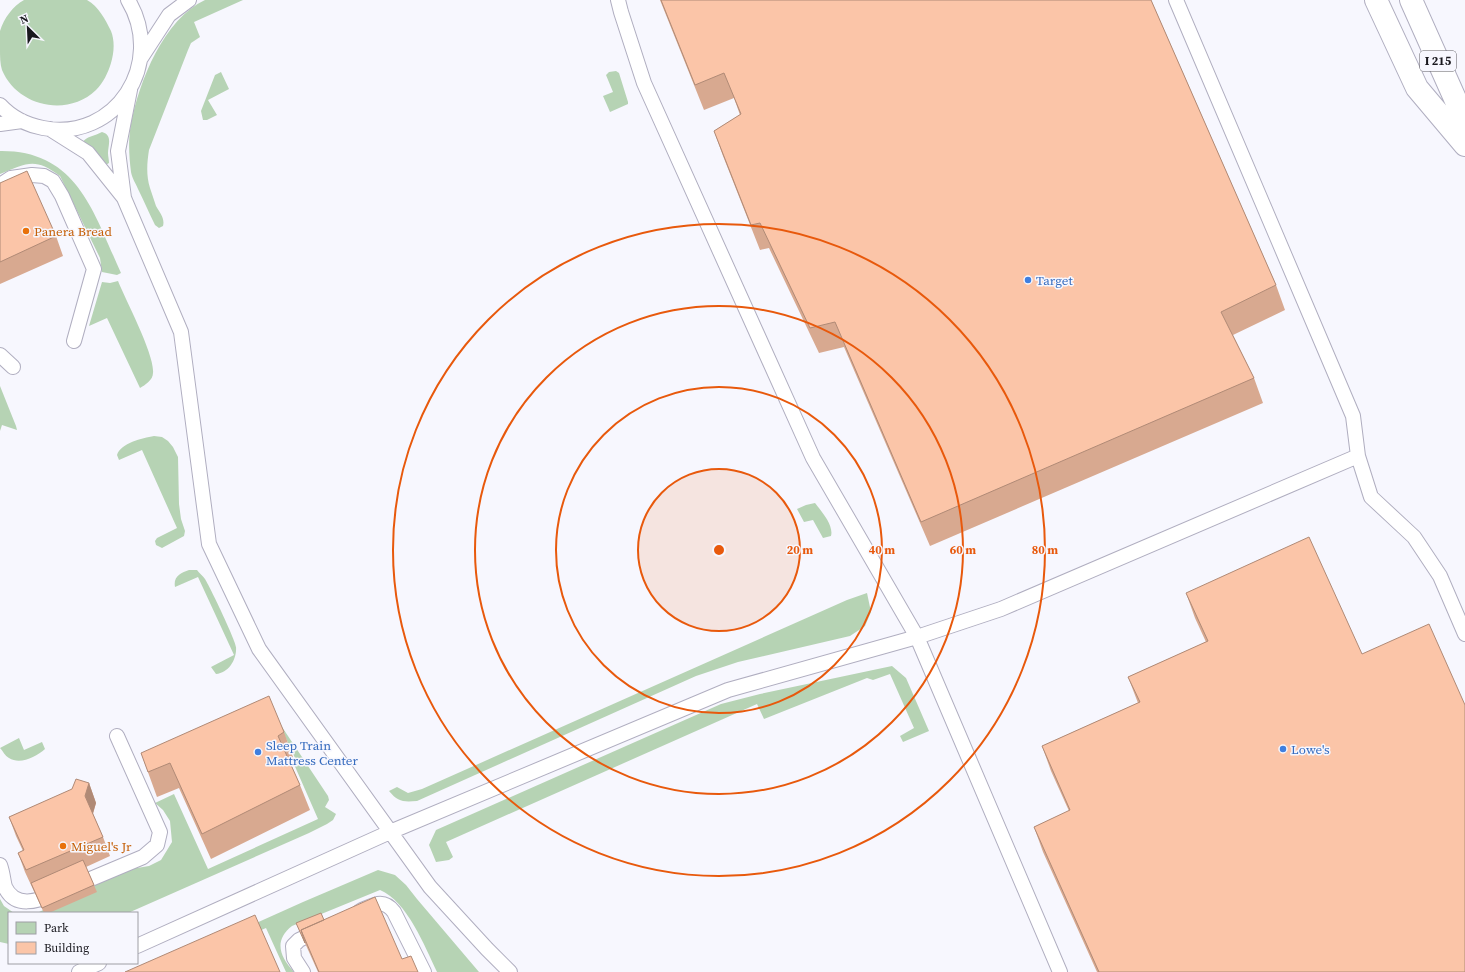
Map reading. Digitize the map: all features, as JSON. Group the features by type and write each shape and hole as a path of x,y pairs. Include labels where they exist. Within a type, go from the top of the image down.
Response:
{"highway":[{"path":"1376,0 1416,88 1465,145"},
{"name":"I 215","path":"1411,0 1465,122"}],"lane":[{"path":"0,106 22,121 49,129 74,128 97,120 117,105 131,86 138,73 141,58 141,34 134,10 128,0"},
{"path":"141,58 169,15 189,0"},
{"path":"618,0 644,83 813,458 917,637 1060,972"},
{"path":"1176,0 1353,416 1358,456 1371,497 1414,537 1440,576 1465,634"},
{"path":"124,198 118,151 131,86"},
{"path":"0,124 22,121"},
{"path":"49,129 88,153 124,198 181,332 210,544 259,649 430,887 510,972"},
{"path":"0,185 11,178 32,175 44,176 53,181 62,196 94,269 74,341"},
{"path":"0,355 13,367"},
{"path":"138,946 390,832 728,690 917,637 1001,609 1358,456"},
{"path":"0,865 6,888 11,896 20,901 31,902 143,857 157,845 160,832 117,736"},
{"path":"347,918 374,905 382,903 389,906 394,912 424,972"},
{"path":"303,972 294,958 294,946 299,940 333,924"},
{"path":"79,972 97,964"}],"green space":[{"path":"24,0 87,0 95,6 104,18 111,31 113,39 114,47 112,59 107,74 101,84 84,99 71,104 44,104 31,100 19,92 9,82 2,70 1,65 0,31 9,13"},
{"path":"205,0 243,0 194,22 200,37 191,43 149,150 147,169 149,183 156,206 163,220 163,226 159,228 155,225 132,174 129,148 131,124 140,89 147,71 166,36 177,21 190,9"},
{"path":"616,71 619,73 628,104 610,112 603,96 613,92 606,75 609,72"},
{"path":"221,72 229,89 208,100 217,115 207,120 203,120 201,111 215,75"},
{"path":"102,132 108,135 109,138 109,163 104,166 82,143 88,137"},
{"path":"0,151 26,154 48,161 65,174 80,190 91,208 121,273 117,275 102,272 100,258 60,176 44,166 37,164 24,165 0,174"},
{"path":"118,281 150,354 153,376 140,388 107,318 89,326 102,282 110,283"},
{"path":"0,386 17,430 2,425 0,431"},
{"path":"154,436 162,437 168,441 178,457 179,504 181,519 185,531 184,536 162,548 156,545 155,541 157,538 177,528 142,450 119,460 117,455 119,451 127,444"},
{"path":"815,503 831,527 831,536 823,538 813,520 804,522 797,509"},
{"path":"189,570 197,570 205,579 212,591 235,643 236,652 234,661 225,671 221,673 216,674 211,667 234,655 198,577 175,587 176,578"},
{"path":"867,593 871,612 865,626 850,636 738,662 696,676 417,801 398,799 389,791 397,787 408,793 422,789 847,600"},
{"path":"892,666 906,678 929,731 903,742 900,736 914,728 890,674 873,680 867,678 764,719 757,704 446,842 453,857 449,860 436,862 429,845 436,830 721,704 760,694"},
{"path":"278,721 328,796 329,800 325,807 336,814 333,820 327,824 130,912 39,912 130,868 149,866 161,860 172,842 170,821 163,810 155,803 174,794 208,869 318,819 293,762 295,758"},
{"path":"19,738 24,750 42,742 45,749 28,759 18,761 13,760 6,756 0,748"},
{"path":"378,870 395,875 406,885 479,972 437,972 421,938 407,914 390,896 380,890 292,926 286,931 281,942 282,954 294,972 286,972 266,928 189,962 194,951"},
{"path":"0,899 4,906 13,912 8,912 8,944 0,942"}],"building":[{"name":"Target","path":"661,0 1151,0 1276,285 1221,312 1254,378 921,522 835,322 810,328 760,223 751,225 714,131 741,114 724,73 695,85"},
{"name":"Panera Bread","path":"27,171 56,236 0,262 0,183"},
{"name":"Lowe's","path":"1309,537 1362,654 1429,624 1465,705 1465,972 1099,972 1034,827 1070,810 1042,746 1140,702 1128,677 1208,641 1186,593"},
{"path":"269,696 284,732 278,736 300,785 202,834 170,763 148,772 141,753"},
{"name":"Miguel's Jr","path":"76,779 89,783 85,796 103,837 26,870 18,853 24,850 9,817 72,789"},
{"path":"83,860 94,885 42,908 31,883"},
{"path":"375,897 402,959 411,956 418,972 319,972 301,930"},
{"path":"321,913 324,920 301,930 305,943 296,923"},
{"path":"255,915 280,972 125,972"}],"place":[{"name":"Panera Bread","path":"26,231"},
{"name":"Target","path":"1028,280"},
{"name":"Lowe's","path":"1283,749"},
{"name":"Sleep Train Mattress Center","path":"258,752"},
{"name":"Miguel's Jr","path":"63,846"}]}
